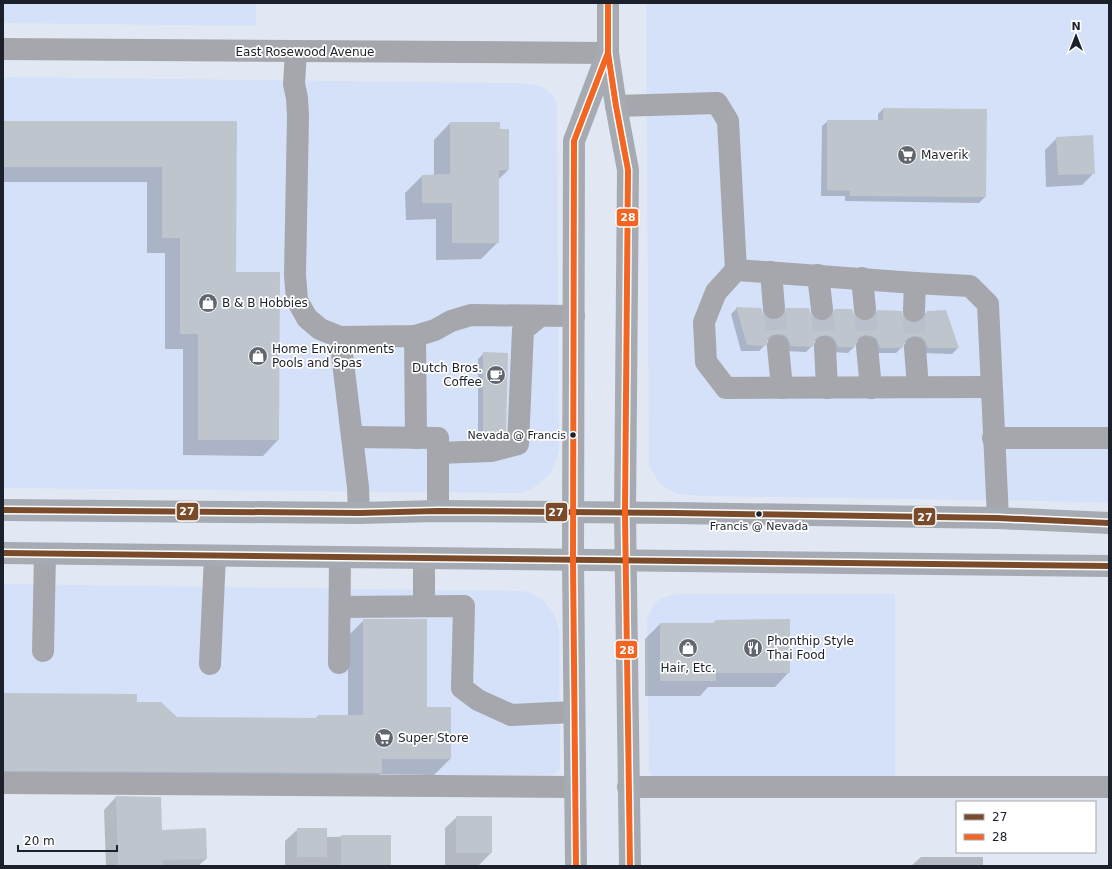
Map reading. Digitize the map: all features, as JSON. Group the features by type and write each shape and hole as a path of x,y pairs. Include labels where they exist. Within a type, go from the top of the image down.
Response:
{"main road":[{"path":"608,3 608,53 628,170 625,513 630,866"},
{"path":"576,866 573,560 574,142 608,53"},
{"path":"3,510 359,513 438,511 625,513 998,518 1109,523"},
{"path":"3,553 1109,566"}],"street":[{"name":"East Rosewood Avenue","path":"3,49 608,53"},
{"path":"296,52 294,84 297,98 298,116 295,275 297,300 307,318 311,322 320,329 340,337 415,336 435,330 451,321 471,315 574,316"},
{"path":"616,106 717,103 728,121 736,270 716,292 704,322 706,362 726,388 991,387"},
{"path":"736,270 970,286 988,304 993,438 998,518"},
{"path":"771,272 774,308"},
{"path":"818,275 822,308"},
{"path":"862,278 865,309"},
{"path":"914,311 915,283"},
{"path":"438,453 491,451 518,444 522,330 540,316"},
{"path":"415,336 416,438"},
{"path":"340,337 358,486 359,513"},
{"path":"778,346 782,388"},
{"path":"825,347 827,388"},
{"path":"867,347 872,388"},
{"path":"915,348 918,387"},
{"path":"352,437 438,438 438,511"},
{"path":"993,438 1109,438"},
{"path":"43,651 45,554"},
{"path":"210,664 215,556"},
{"path":"339,663 340,557"},
{"path":"424,558 424,606"},
{"path":"340,607 464,606 462,688 478,700 511,715 574,712"},
{"path":"3,783 575,787"},
{"path":"628,787 1109,787"}],"shaded area":[{"path":"3,3 256,3 256,26 3,23"},
{"path":"646,3 1109,3 1109,503 705,496 677,494 660,484 649,466"},
{"path":"3,77 516,83 542,87 552,94 557,103 559,451 552,471 544,480 531,489 520,493 3,488"},
{"path":"3,584 522,591 531,593 544,601 554,614 559,630 560,769 555,774 551,775 389,776 3,773"},
{"path":"676,594 895,594 895,777 659,777 652,775 649,770 647,620 653,606 660,599"}],"building":[{"name":"Maverik","path":"883,108 987,109 986,197 850,196 850,191 827,190 827,120 883,120"},
{"path":"3,121 237,121 236,272 280,272 279,440 198,440 198,334 180,334 180,238 162,238 162,167 3,167"},
{"path":"450,122 500,122 500,129 509,129 509,170 499,170 499,243 452,243 452,203 422,203 422,175 450,174"},
{"path":"1093,135 1095,174 1058,175 1056,137"},
{"path":"736,307 761,308 764,315 769,319 775,320 781,318 785,314 786,308 809,308 812,317 817,321 830,319 834,309 852,309 855,317 859,320 866,321 873,319 877,310 902,311 903,316 907,321 914,323 919,322 924,318 927,311 946,310 959,348 928,348 925,341 921,337 914,336 908,338 904,342 903,348 880,348 877,339 866,335 859,337 855,347 838,347 835,340 830,336 825,335 818,337 814,341 813,347 791,346 788,338 784,335 777,334 770,336 767,340 766,346 747,345"},
{"path":"483,352 508,353 506,434 483,439"},
{"path":"363,619 427,619 427,707 451,707 451,759 382,759 382,773 3,771 3,693 137,694 137,702 161,702 177,717 318,718 318,715 363,715"},
{"path":"790,619 790,673 716,673 716,681 660,681 660,623 715,623 715,620"},
{"path":"116,796 161,797 162,830 206,828 207,859 162,860 163,866 118,866"},
{"path":"456,816 492,816 492,853 456,853"},
{"path":"297,828 327,828 327,857 297,857"},
{"path":"341,835 391,835 391,866 341,866"}],"tunnel":[{"path":"774,308 778,346"},
{"path":"822,309 825,347"},
{"path":"865,309 867,347"},
{"path":"914,311 915,348"}],"transit line":[{"name":"28","path":"608,3 608,53 628,170 625,513 630,866"},
{"name":"28","path":"576,866 573,560 574,141 607,55"},
{"name":"27","path":"3,510 359,513 438,511 675,513 998,518 1109,523"},
{"name":"27","path":"3,553 1109,566"}],"place":[{"name":"Maverik","path":"907,155"},
{"name":"B & B Hobbies","path":"208,303"},
{"name":"Home Environments Pools and Spas","path":"258,356"},
{"name":"Dutch Bros. Coffee","path":"496,375"},
{"name":"Nevada @ Francis","path":"573,435"},
{"name":"Francis @ Nevada","path":"759,514"},
{"name":"Hair, Etc.","path":"688,648"},
{"name":"Phonthip Style Thai Food","path":"753,648"},
{"name":"Super Store","path":"384,738"}]}
